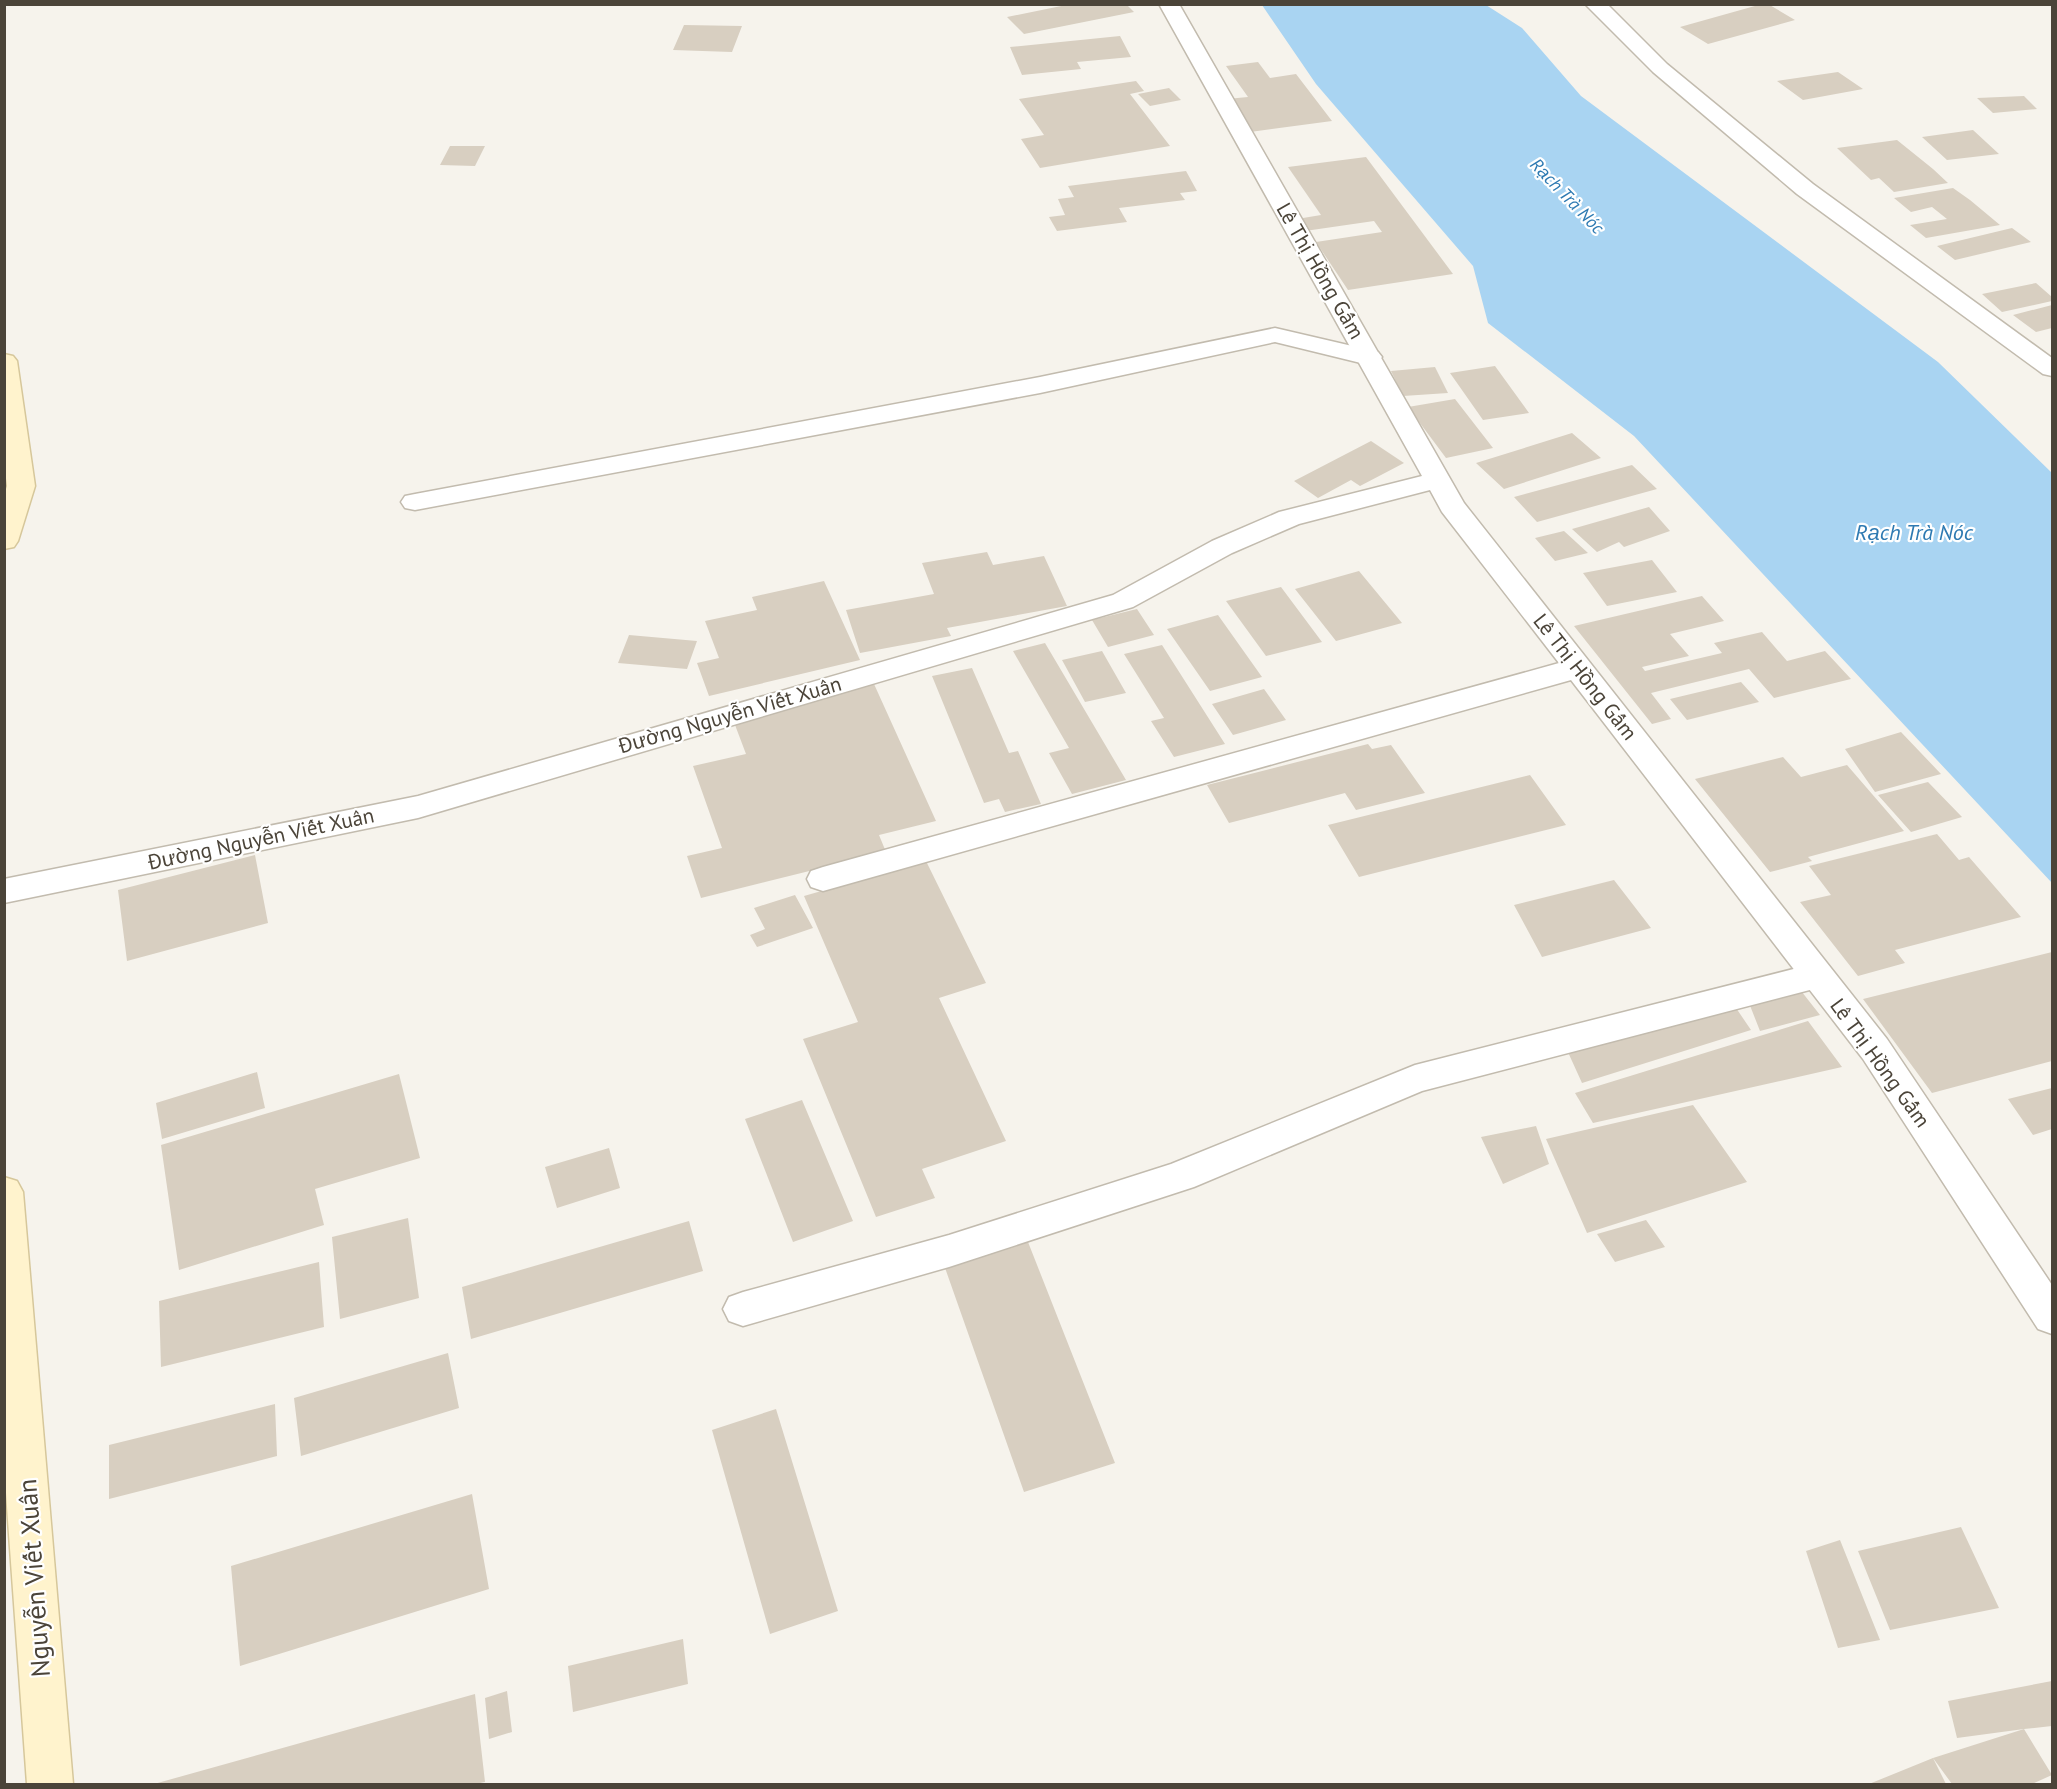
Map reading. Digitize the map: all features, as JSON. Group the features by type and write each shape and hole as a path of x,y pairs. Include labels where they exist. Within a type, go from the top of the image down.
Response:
{"street":[{"name":"Lê Thị Hồng Gấm","path":"1169,4 1452,506 1875,1049 2052,1317"},
{"path":"1595,4 1660,68 1805,189 2052,369"},
{"path":"415,502 1040,385 1275,336 1369,357"},
{"path":"4,361 21,486 4,541"},
{"name":"Đường Nguyễn Viết Xuân","path":"4,891 430,803 1123,602 1222,547 1289,518 1437,480"},
{"path":"822,879 1578,668"},
{"path":"744,1309 949,1251 1181,1176 1415,1079 1817,976"},
{"name":"Nguyễn Viết Xuân","path":"4,1192 50,1785"}],"water":[{"name":"Rạch Trà Nóc","path":"1262,5 1486,5 1522,28 1581,96 1938,362 2052,473 2052,883 1634,436 1488,323 1473,266 1316,84"}],"building":[{"path":"1071,4 1126,4 1134,12 1024,34 1007,17"},
{"path":"1768,4 1795,20 1708,44 1680,27"},
{"path":"684,25 742,26 732,52 673,50"},
{"path":"1120,36 1131,57 1077,62 1081,69 1022,75 1010,47"},
{"path":"1258,62 1270,78 1296,74 1332,121 1250,132 1227,99 1248,97 1226,66"},
{"path":"1838,72 1863,89 1803,100 1777,81"},
{"path":"1136,81 1144,91 1130,94 1170,146 1040,168 1021,139 1044,135 1019,99"},
{"path":"1169,88 1181,100 1150,106 1138,94"},
{"path":"2024,96 2037,109 1993,113 1977,98"},
{"path":"1973,130 1999,154 1947,160 1922,137"},
{"path":"1897,140 1948,183 1894,192 1879,178 1871,180 1837,148"},
{"path":"450,146 485,146 475,166 440,165"},
{"path":"1366,157 1453,274 1348,290 1316,242 1382,232 1374,221 1305,231 1297,219 1321,215 1288,167"},
{"path":"1186,171 1197,191 1180,193 1185,200 1119,208 1127,222 1057,231 1049,217 1065,215 1058,199 1074,197 1068,186"},
{"path":"1953,188 2000,225 1926,238 1910,225 1947,219 1932,207 1911,212 1894,198"},
{"path":"2012,228 2031,242 1955,260 1937,246"},
{"path":"2036,283 2052,297 2052,301 2002,312 1982,294"},
{"path":"2052,305 2052,328 2036,332 2013,315"},
{"path":"1495,366 1529,413 1483,420 1450,373"},
{"path":"1435,367 1448,393 1403,396 1391,371"},
{"path":"1455,399 1493,448 1446,458 1408,407"},
{"path":"1572,433 1601,458 1504,489 1476,463"},
{"path":"1371,441 1404,463 1360,486 1351,480 1318,498 1294,481"},
{"path":"1632,465 1657,489 1537,522 1514,497"},
{"path":"1649,507 1670,531 1624,547 1619,542 1597,552 1572,529"},
{"path":"1564,531 1588,553 1555,561 1535,538"},
{"path":"987,552 993,565 1044,556 1067,606 947,628 951,636 860,653 846,610 934,594 922,563"},
{"path":"1652,560 1677,592 1607,606 1583,573"},
{"path":"1359,571 1402,623 1336,641 1295,589"},
{"path":"824,581 860,660 709,696 697,663 719,658 705,621 757,610 752,597"},
{"path":"1281,587 1322,642 1266,656 1226,601"},
{"path":"1702,596 1724,621 1670,634 1689,656 1642,667 1645,671 1722,653 1714,643 1762,632 1787,661 1825,651 1851,679 1774,698 1749,669 1651,693 1671,719 1652,724 1574,626"},
{"path":"1137,609 1154,635 1108,647 1092,620"},
{"path":"1218,615 1262,677 1210,691 1167,629"},
{"path":"629,635 697,641 687,669 618,663"},
{"path":"1045,643 1126,780 1072,794 1049,753 1069,748 1013,651"},
{"path":"1162,645 1225,744 1174,757 1151,721 1164,718 1124,654"},
{"path":"1102,651 1126,693 1085,702 1062,660"},
{"path":"972,668 1009,753 1018,751 1041,804 1005,812 999,799 984,803 932,676"},
{"path":"1741,682 1759,702 1687,720 1670,699"},
{"path":"874,684 936,821 879,835 886,852 701,898 687,856 722,848 693,766 746,754 732,717"},
{"path":"1264,689 1286,720 1233,735 1212,704"},
{"path":"1901,732 1941,774 1875,792 1845,749"},
{"path":"1368,744 1372,749 1391,745 1425,793 1356,810 1345,793 1229,823 1207,785"},
{"path":"1783,757 1801,777 1847,765 1904,831 1808,857 1812,861 1770,872 1695,779"},
{"path":"1530,775 1566,825 1359,877 1328,825"},
{"path":"1928,782 1962,817 1911,832 1878,795"},
{"path":"1937,834 1959,860 1969,857 2021,917 1895,950 1905,963 1858,976 1800,902 1831,895 1809,866"},
{"path":"255,855 268,923 127,961 118,890"},
{"path":"926,861 986,983 939,998 1006,1141 922,1169 935,1198 876,1217 803,1039 858,1022 804,896"},
{"path":"1614,880 1651,928 1542,957 1514,905"},
{"path":"795,895 813,928 757,947 750,935 765,929 754,908"},
{"path":"2052,952 2052,1061 1932,1093 1863,999"},
{"path":"1798,987 1820,1015 1760,1031 1749,1003"},
{"path":"1734,1005 1751,1030 1582,1083 1567,1050"},
{"path":"1808,1021 1842,1067 1593,1123 1575,1093"},
{"path":"257,1072 265,1108 162,1139 156,1103"},
{"path":"399,1074 420,1158 315,1189 324,1225 179,1270 161,1145"},
{"path":"2052,1088 2052,1129 2033,1135 2008,1099"},
{"path":"802,1100 853,1221 793,1242 745,1119"},
{"path":"1693,1105 1747,1182 1587,1233 1546,1139"},
{"path":"1536,1126 1549,1164 1503,1184 1481,1137"},
{"path":"609,1148 620,1188 557,1208 545,1167"},
{"path":"408,1218 419,1298 340,1319 332,1237"},
{"path":"1646,1220 1665,1247 1615,1262 1597,1234"},
{"path":"689,1221 703,1271 471,1339 462,1287"},
{"path":"1028,1242 1115,1463 1024,1492 944,1265"},
{"path":"319,1262 324,1327 161,1367 159,1301"},
{"path":"448,1353 459,1408 301,1456 294,1398"},
{"path":"275,1404 277,1456 109,1499 109,1445"},
{"path":"776,1409 838,1611 770,1634 712,1430"},
{"path":"472,1494 489,1589 240,1666 231,1566"},
{"path":"1961,1527 1999,1608 1890,1630 1858,1551"},
{"path":"1840,1540 1880,1640 1838,1648 1806,1551"},
{"path":"683,1639 688,1684 573,1712 568,1666"},
{"path":"2052,1681 2052,1726 1957,1738 1948,1701"},
{"path":"507,1691 512,1732 489,1739 485,1698"},
{"path":"475,1694 485,1782 475,1784 154,1784"},
{"path":"2024,1729 2052,1775 2032,1784 1952,1784 1933,1758"},
{"path":"1933,1758 1946,1784 1869,1784"}]}
